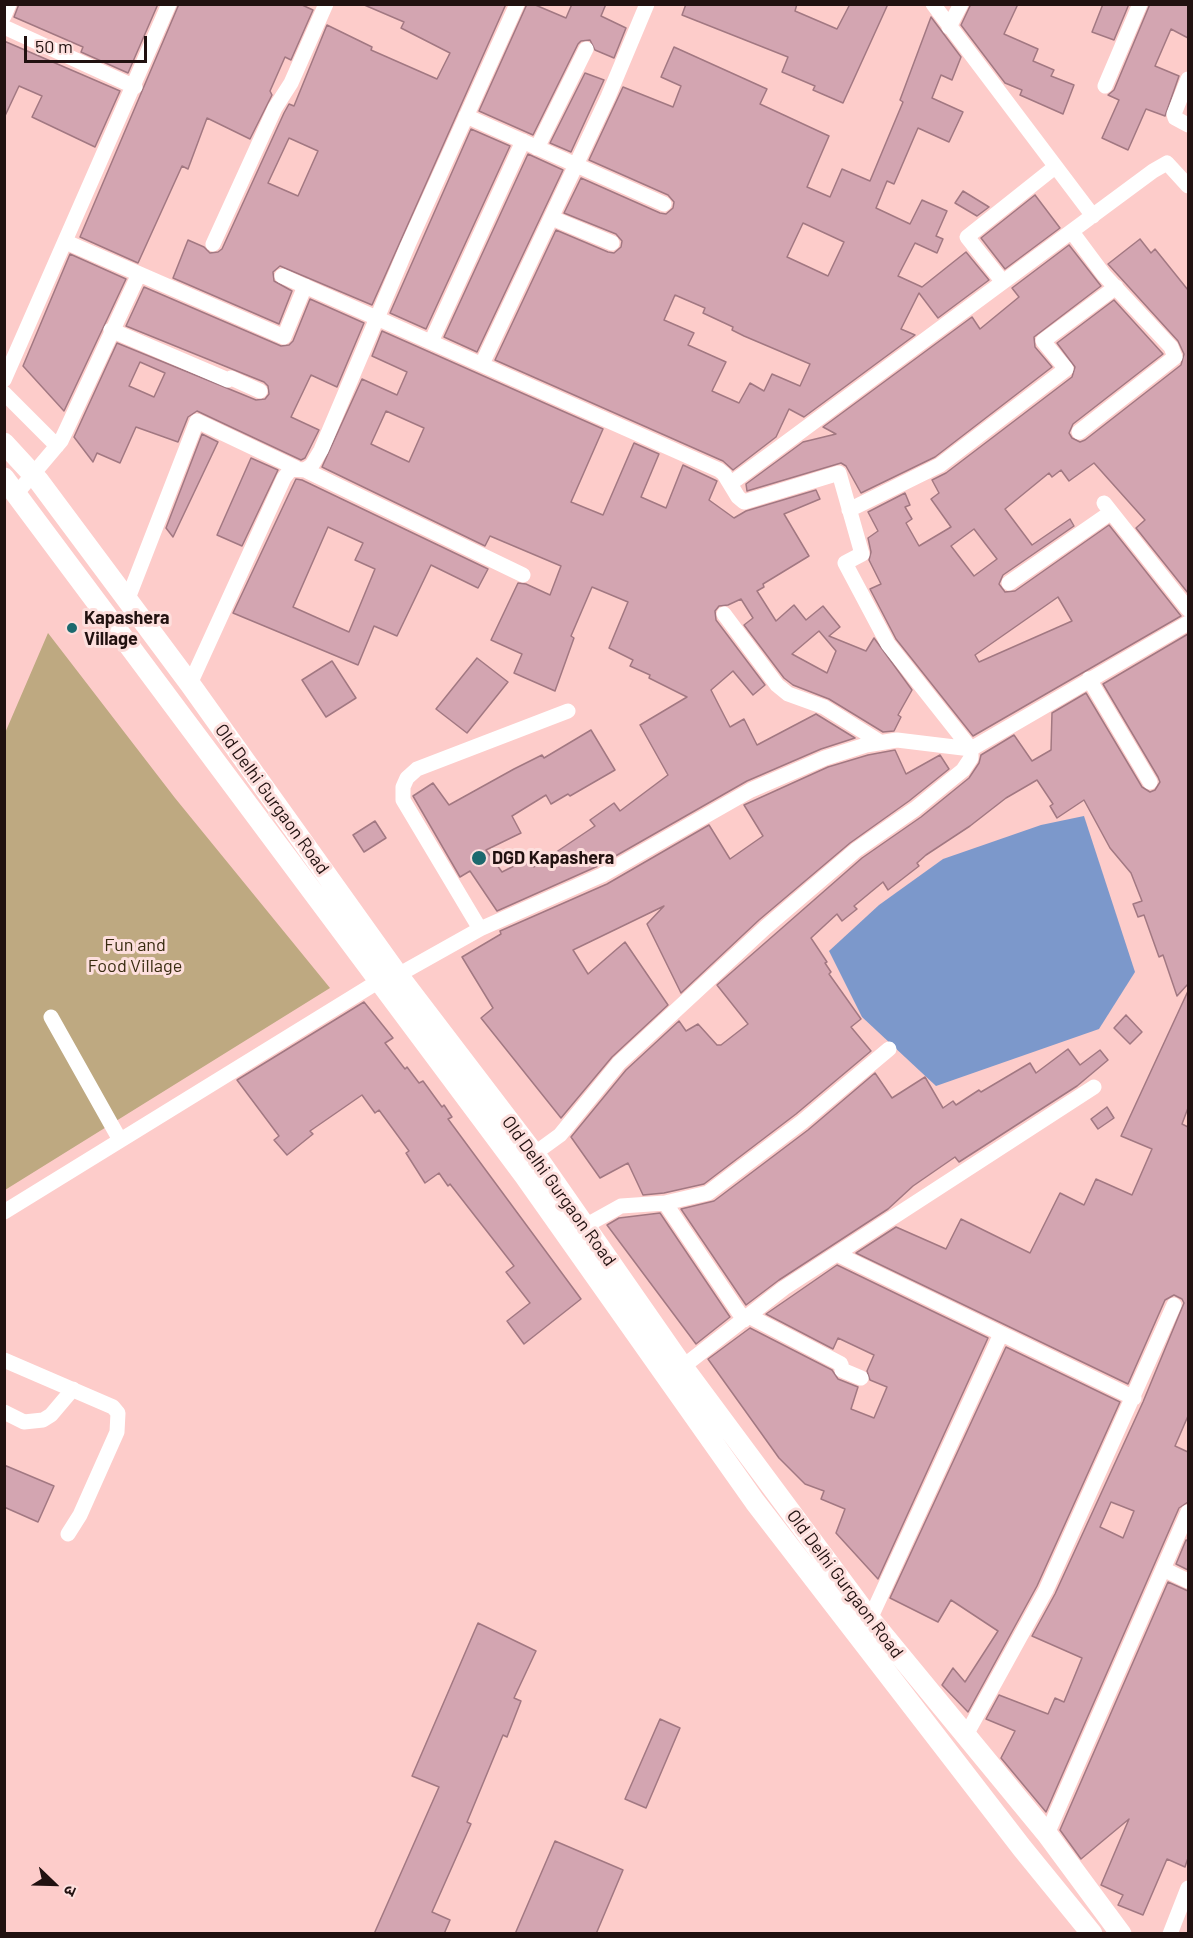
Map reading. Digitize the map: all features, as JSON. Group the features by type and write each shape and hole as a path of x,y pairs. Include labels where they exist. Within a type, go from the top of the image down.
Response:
{"main road":[{"name":"Old Delhi Gurgaon Road","path":"4,443 34,475 190,684 516,1166 675,1373 870,1619 1047,1834 1121,1934"},
{"name":"Old Delhi Gurgaon Road","path":"11,485 388,978 535,1154 585,1226 755,1502 1022,1848 1092,1934"}],"street":[{"path":"4,16 9,4"},
{"path":"4,380 170,4"},
{"path":"213,244 274,108 291,83 326,4"},
{"path":"190,684 287,472 312,465 321,450 517,4"},
{"path":"482,364 552,218 647,4"},
{"path":"933,4 1093,216"},
{"path":"949,27 961,4"},
{"path":"1105,86 1140,4"},
{"path":"4,27 135,87"},
{"path":"537,148 586,49"},
{"path":"1188,79 1174,114 1175,118 1188,125"},
{"path":"466,116 664,204"},
{"path":"431,342 523,141"},
{"path":"730,484 1167,163 1188,186"},
{"path":"1003,282 967,237 1055,167"},
{"path":"552,218 612,243"},
{"path":"1072,232 1116,287 1172,347 1175,357 1079,432"},
{"path":"66,242 284,337 305,286"},
{"path":"11,485 34,475 57,446 139,274"},
{"path":"282,276 718,470 740,500 748,503 839,473 862,554 845,563 888,644 971,749 971,758 963,770 814,885 619,1063 573,1122 535,1154 516,1166"},
{"path":"849,510 940,465 1066,369 1043,341 1116,287"},
{"path":"111,330 228,380 231,378 260,391"},
{"path":"4,393 57,446"},
{"path":"127,601 197,421 523,574"},
{"path":"1009,583 1107,508 1188,609"},
{"path":"724,614 777,685 788,694 824,707 880,742"},
{"path":"4,1212 388,978 480,929 602,875 751,790 839,752 880,742 920,741 971,749 1089,678 1188,623"},
{"path":"1089,678 1150,782"},
{"path":"480,929 403,800 403,787 407,778 417,769 568,711"},
{"path":"51,1017 120,1140"},
{"path":"585,1226 621,1206 665,1203 708,1193 802,1122 889,1049"},
{"path":"675,1373 784,1288 1094,1087"},
{"path":"665,1203 747,1318 841,1364 842,1370 861,1378"},
{"path":"837,1254 1134,1398"},
{"path":"966,1736 1046,1590 1174,1305"},
{"path":"870,1619 1001,1334"},
{"path":"4,1360 113,1407 118,1413 119,1422 94,1484 68,1534"},
{"path":"4,1412 24,1422 43,1420 51,1415 73,1389"},
{"path":"1047,1834 1188,1512"},
{"path":"1163,1569 1188,1581"},
{"path":"1170,1934 1188,1888"}],"green space":[{"name":"Fun and Food Village","path":"48,633 175,798 330,988 5,1190 5,733"}],"water":[{"path":"1084,816 1135,972 1099,1029 936,1086 862,1017 829,951 879,905 943,859 1041,825"}],"building":[{"path":"19,4 158,4 128,73 81,52 83,47 14,17"},
{"path":"179,4 300,4 313,10 291,60 285,57 270,91 272,95 250,139 207,118 188,169 182,166 138,263 80,237"},
{"path":"362,4 506,4 372,305 280,266 273,272 274,281 292,291 279,324 173,278 188,240 204,247 210,253 222,249 284,113 289,104 294,106 327,25 372,47 371,50 437,79 450,53 401,28 404,22","holes":["289,138 318,151 298,196 268,183"]},
{"path":"527,4 533,4 566,18 572,4 606,4 601,16 626,28 614,58 595,50 590,40 581,41 578,44 533,135 479,111"},
{"path":"686,4 797,4 795,11 837,29 850,4 888,4 843,103 813,90 815,86 782,72 788,57 682,15"},
{"path":"971,4 1018,4 1004,34 1038,49 1033,61 1054,70 1051,76 1074,85 1063,114 1020,95 1022,90 1005,83 961,25"},
{"path":"1103,4 1129,4 1114,40 1092,32"},
{"path":"1150,4 1188,4 1188,38 1171,29 1155,66 1179,76 1165,116 1146,109 1128,150 1102,138 1119,100 1108,95 1114,90"},
{"path":"931,17 961,57 952,80 941,75 932,98 963,112 949,142 918,128 894,184 887,181 876,208 910,224 922,200 947,211 936,236 943,239 937,253 915,243 898,276 922,287 966,252 989,280 938,318 919,293 901,329 915,335 804,417 789,409 776,437 733,470 723,461 495,360 556,230 608,252 614,253 621,247 622,241 616,234 564,213 581,178 660,213 666,214 673,208 674,202 668,195 589,160 623,87 673,107 681,86 661,77 674,47 767,89 760,104 829,136 807,187 830,197 842,169 870,181 903,102 900,100","holes":["803,223 844,242 828,276 787,257","675,295 705,308 703,313 733,327 732,330 810,364 800,386 772,374 764,391 750,383 739,403 712,391 726,362 688,345 694,333 664,320"]},
{"path":"4,41 120,91 95,147 32,117 42,96 19,86 4,118"},
{"path":"585,73 604,80 571,152 550,143"},
{"path":"471,129 510,146 426,329 390,313"},
{"path":"528,154 563,170 477,352 444,337"},
{"path":"963,191 989,207 977,216 955,203"},
{"path":"1035,195 1060,228 1005,269 981,238"},
{"path":"1140,239 1151,253 1155,249 1188,290 1188,593 1136,528 1145,520 1094,463 1069,481 1061,470 1052,477 1049,473 1005,509 1032,545 1070,519 1074,526 1003,575 999,584 1005,592 1015,591 1109,525 1181,616 973,736 896,639 870,589 881,584 869,560 871,552 868,538 878,531 868,512 905,493 910,505 905,507 912,519 906,523 919,546 951,527 931,499 939,493 932,480 946,473 1072,377 1075,367 1057,343 1114,300 1163,354 1073,424 1069,433 1072,438 1080,442 1085,440 1181,365 1184,354 1178,341 1108,264","holes":["974,529 997,559 974,576 951,546","1058,597 1072,621 979,662 975,655"]},
{"path":"1069,245 1101,286 1034,337 1035,347 1052,367 935,457 861,493 846,466 841,463 747,491 746,484 803,442 836,434 823,427 972,317 980,329 1019,297 1012,288"},
{"path":"70,254 126,279 64,411 23,366"},
{"path":"144,287 281,346 289,345 293,341 310,299 364,323 337,387 311,375 291,417 319,430 305,458 301,460 197,411 188,417 178,442 136,427 120,463 97,453 93,462 74,437 117,343 256,400 265,399 269,394 268,386 264,382 126,326","holes":["140,362 165,373 154,397 129,386"]},
{"path":"382,331 603,429 571,502 603,515 634,443 659,454 641,497 666,508 683,465 717,481 709,500 734,518 746,511 816,490 820,499 784,514 809,556 763,584 764,587 757,591 776,621 794,605 806,620 823,606 840,627 829,636 866,651 874,638 912,690 898,715 901,717 894,731 883,732 829,699 793,685 784,678 744,625 753,618 741,599 719,606 715,611 716,620 765,685 753,695 733,671 711,690 730,727 744,719 757,745 816,714 855,738 821,749 747,781 598,866 497,911 470,871 460,877 413,796 433,783 449,805 542,755 544,758 591,730 615,770 570,796 568,794 551,804 546,795 512,816 521,833 486,850 502,872 528,859 534,867 595,826 590,820 614,803 620,811 668,775 640,725 687,697 649,678 650,675 630,666 633,660 609,648 628,602 592,587 571,636 574,638 555,691 514,673 522,654 491,640 518,583 526,584 550,595 561,566 490,536 485,546 322,467 362,379 397,395 407,372 372,356","holes":["386,411 424,428 409,462 371,444","819,631 836,651 827,673 792,654"]},
{"path":"202,434 218,442 173,537 166,528"},
{"path":"251,458 278,470 242,546 217,535"},
{"path":"296,479 488,569 478,588 431,565 397,636 374,626 358,665 233,613","holes":["328,527 363,543 355,560 375,569 349,632 293,607"]},
{"path":"1188,634 1188,984 1177,996 1163,955 1159,957 1144,915 1138,917 1133,904 1142,901 1131,873 1110,848 1084,800 1057,818 1050,806 1053,804 1037,780 1006,798 970,826 926,855 917,863 919,866 888,890 883,882 854,906 857,909 842,921 837,914 811,938 827,962 825,963 831,972 829,974 861,1019 851,1027 871,1051 796,1114 704,1184 643,1195 628,1163 600,1178 571,1137 626,1070 679,1021 686,1031 698,1024 717,1045 721,1045 748,1024 717,985 862,858 921,817 969,778 979,763 981,755 1014,735 1032,761 1051,750 1052,713 1086,693 1142,787 1150,792 1155,790 1160,782 1158,777 1103,684"},
{"path":"477,658 508,682 467,733 436,709"},
{"path":"332,661 356,698 326,717 302,680"},
{"path":"895,750 906,774 940,755 949,769 850,843 759,920 681,993 647,924 664,906 573,950 588,974 625,942 668,1005 612,1057 561,1118 481,1018 493,1008 462,957 501,934 500,931 607,884 709,825 730,859 763,836 744,805 828,767"},
{"path":"375,821 386,838 364,852 353,835"},
{"path":"1188,991 1188,1108 1182,1124 1188,1127 1188,1416 1175,1446 1188,1452 1188,1502 1179,1508 1046,1812 1001,1758 1015,1731 986,1719 999,1695 1048,1714 1055,1698 1064,1702 1082,1658 1032,1636 1055,1594 1143,1402 1184,1303 1182,1299 1174,1295 1165,1300 1128,1384 856,1253 896,1227 946,1249 961,1219 1030,1253 1060,1193 1084,1205 1096,1179 1132,1195 1152,1149 1121,1136","holes":["1111,1502 1134,1511 1123,1538 1100,1527"]},
{"path":"364,1002 393,1038 385,1043 405,1069 407,1067 419,1083 423,1081 442,1107 444,1105 452,1117 448,1119 581,1299 524,1344 507,1321 530,1303 506,1272 514,1266 439,1173 425,1183 406,1153 409,1151 379,1110 375,1113 362,1095 310,1131 313,1134 287,1155 274,1140 279,1136 237,1080"},
{"path":"1126,1015 1142,1032 1130,1044 1114,1028"},
{"path":"1068,1049 1080,1065 1100,1050 1108,1060 1077,1086 959,1162 955,1157 913,1186 888,1209 779,1280 746,1305 681,1209 714,1201 808,1130 875,1073 892,1098 925,1077 943,1108 953,1101 956,1105 1030,1063 1036,1073"},
{"path":"1107,1107 1114,1118 1098,1129 1091,1119"},
{"path":"660,1213 730,1317 696,1344 607,1225 619,1218"},
{"path":"837,1265 988,1338 878,1579 836,1533 845,1509 821,1499 824,1491 805,1484 779,1458 708,1359 750,1328 832,1370 838,1379 858,1387 851,1409 874,1418 887,1387 870,1380 867,1371 874,1355 838,1338 833,1349 766,1314"},
{"path":"1006,1347 1120,1402 1037,1586 968,1712 942,1685 953,1668 965,1682 998,1631 951,1600 938,1622 890,1598"},
{"path":"4,1465 54,1486 38,1522 4,1507"},
{"path":"1186,1540 1188,1541 1188,1570 1176,1564"},
{"path":"1168,1582 1188,1591 1188,1858 1185,1867 1167,1859 1143,1915 1118,1905 1123,1895 1101,1885 1129,1819 1081,1859 1060,1830"},
{"path":"478,1623 536,1651 514,1698 521,1701 507,1737 503,1735 467,1822 471,1824 432,1912 450,1920 444,1934 374,1934 439,1787 412,1776"},
{"path":"660,1719 680,1728 646,1808 625,1799"},
{"path":"555,1841 623,1870 596,1934 515,1934"}],"place":[{"name":"Kapashera Village","path":"72,628"},
{"name":"DGD Kapashera","path":"479,858"}]}
